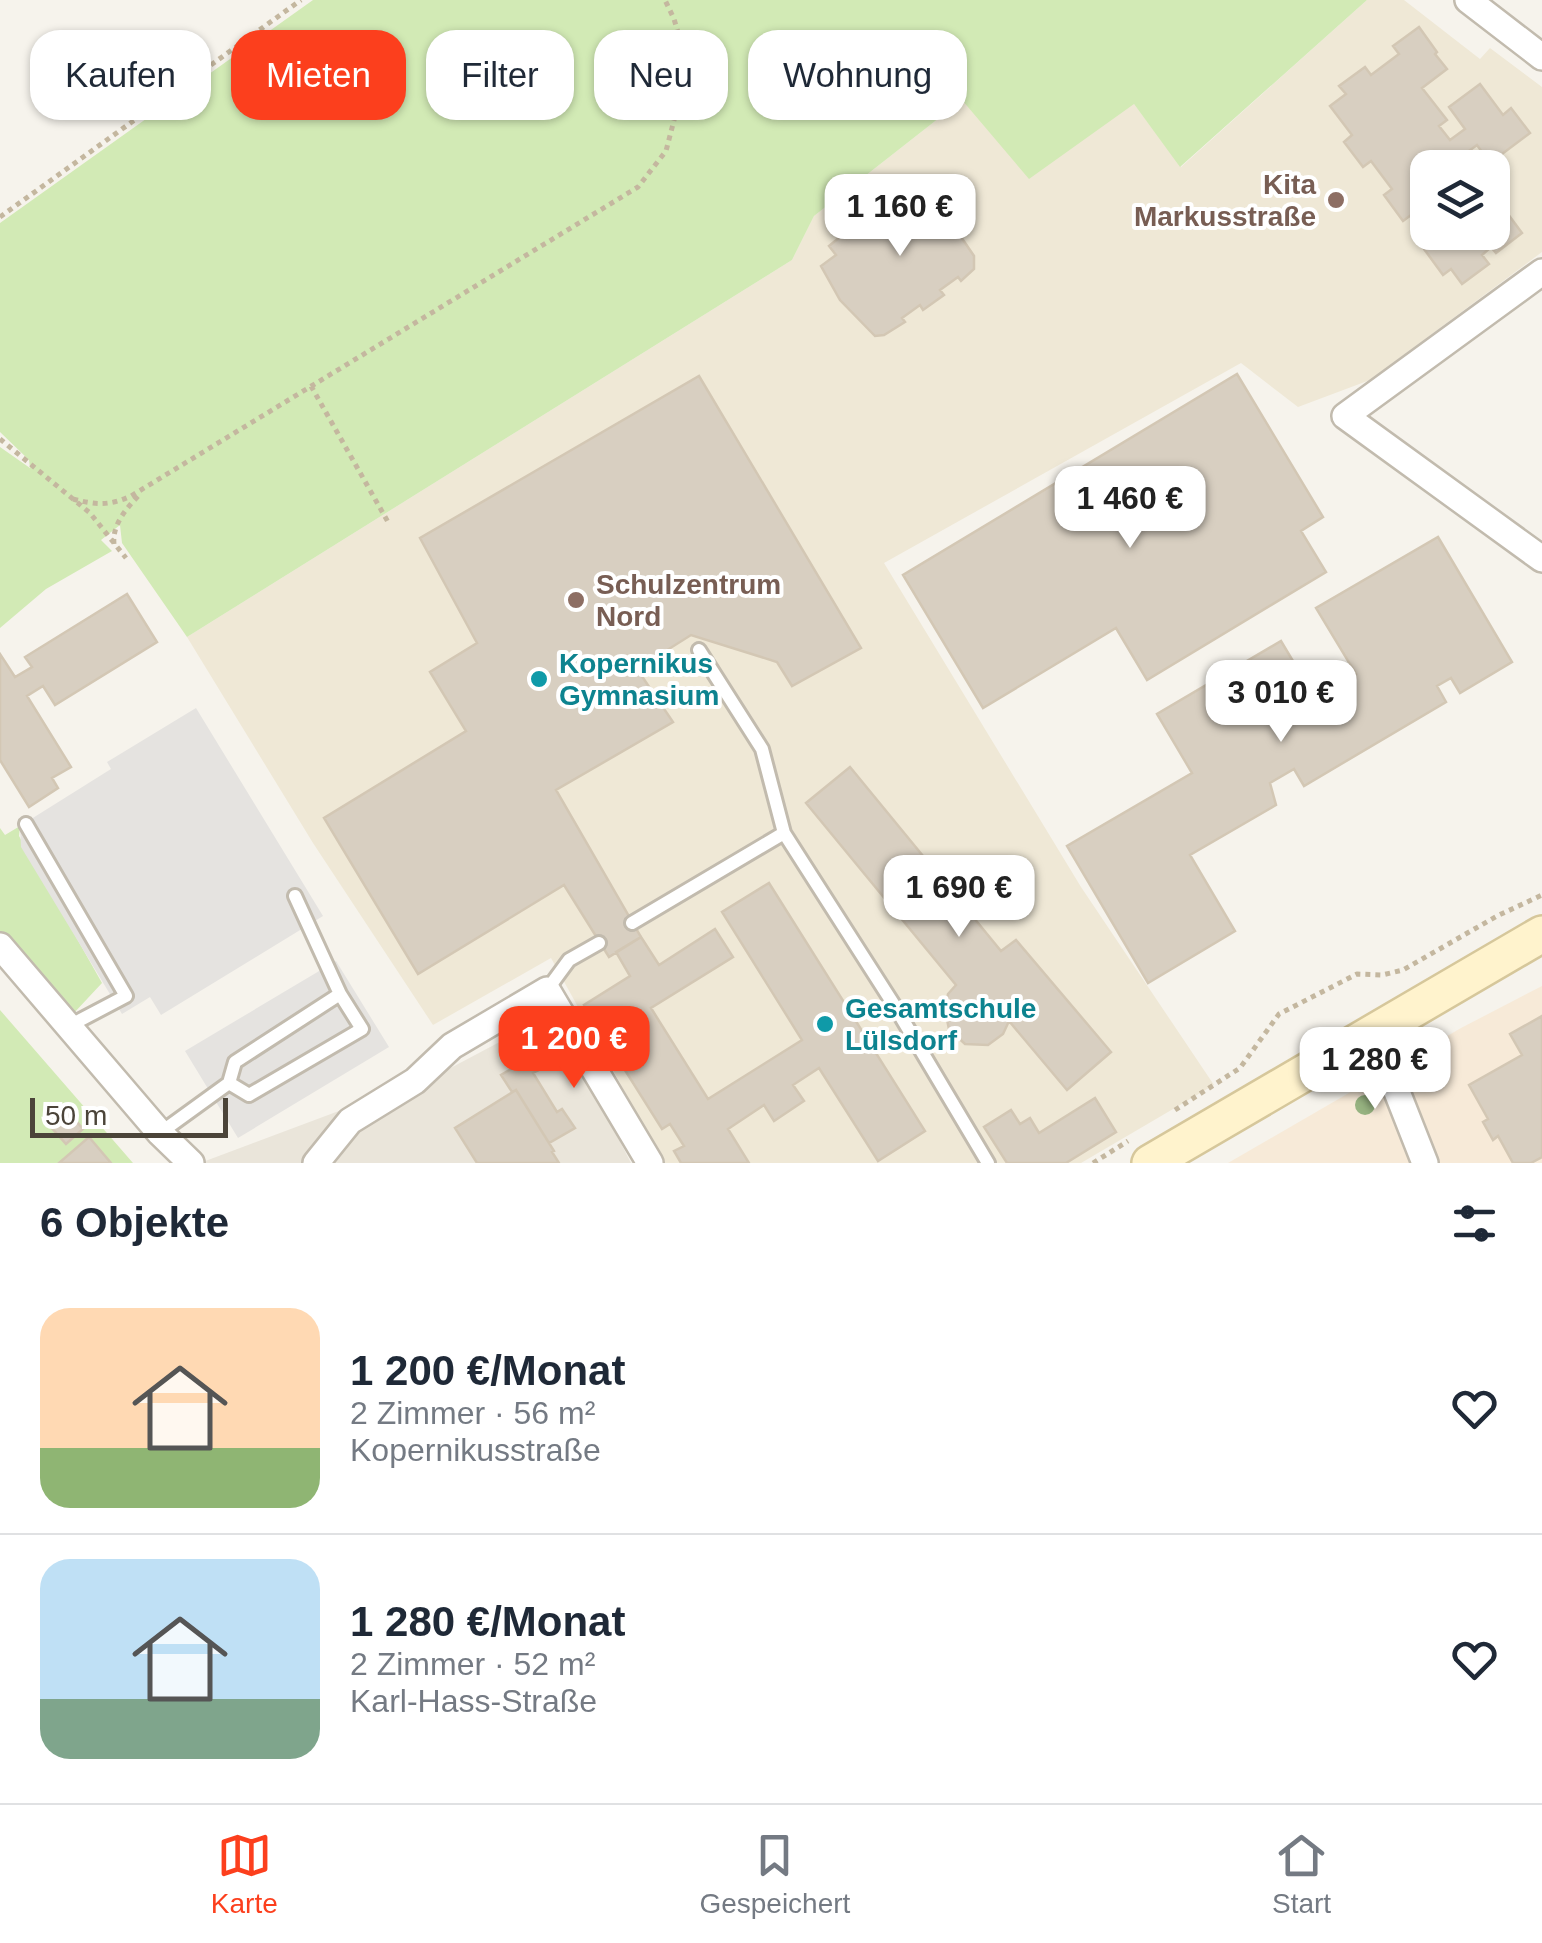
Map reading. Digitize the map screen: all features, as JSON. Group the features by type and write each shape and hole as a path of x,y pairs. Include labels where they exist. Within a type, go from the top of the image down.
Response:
{"street":[{"path":"1468,0 1542,57"},
{"path":"1542,272 1345,416 1542,559"},
{"path":"1140,1151 1365,1039 1542,934"},
{"path":"0,946 160,1134 191,1163"},
{"path":"316,1163 350,1121 415,1081 452,1046 548,990 650,1163"},
{"path":"1365,1039 1388,1069 1425,1163"}],"lane":[{"path":"698,650 762,749 784,832 988,1163"},
{"path":"26,824 126,996 69,1026"},
{"path":"632,923 784,832"},
{"path":"229,1082 249,1095 362,1028 340,994 294,896"},
{"path":"548,990 570,960 600,943"},
{"path":"160,1134 229,1082 234,1062 340,994"}],"path":[{"path":"0,217 301,0"},
{"path":"73,499 114,504 638,187 666,151 688,66 664,0"},
{"path":"311,386 388,522"},
{"path":"0,439 90,513 126,558"},
{"path":"115,547 113,538 122,515 146,486"},
{"path":"1162,1119 1240,1068 1280,1014 1357,974 1382,975 1403,970 1542,895"},
{"path":"1094,1163 1140,1151"}],"shaded area":[{"name":"Schulzentrum Nord","path":"1367,0 1404,0 1480,59 1490,48 1542,87 1542,252 1370,380 1298,407 1241,363 884,563 1081,887 1214,1085 1081,1163 664,1163 551,958 433,1025 313,843 187,637 792,260 814,216 936,120 967,120 967,100 1134,104 1181,167"},
{"path":"196,708 323,916 161,1015 150,997 122,1014 21,847 20,826 111,769 107,762"},
{"path":"336,961 389,1047 238,1138 185,1051"},
{"path":"1542,986 1542,1163 1228,1163 1461,1028"},
{"path":"554,1013 631,1163 200,1163 443,1072"}],"green space":[{"path":"313,0 1367,0 1180,167 1134,104 1029,179 967,106 967,30 748,30 748,120 936,120 814,216 792,260 187,637 122,543 120,525 101,540 112,551 46,589 0,628 0,447 30,468 29,460 0,432 0,223 145,120 211,120 211,73 231,58 231,120 406,120 406,30 271,30"},
{"path":"20,826 19,836 102,983 73,1014 0,932 0,828 5,835"},
{"path":"0,1010 133,1163 0,1163"}],"building":[{"path":"1419,27 1437,52 1447,69 1422,88 1447,120 1439,126 1450,140 1465,129 1449,107 1480,84 1503,115 1511,108 1530,133 1507,150 1481,150 1477,145 1470,150 1410,150 1410,216 1403,221 1384,195 1392,189 1371,161 1363,167 1344,142 1352,135 1330,106 1346,94 1339,86 1365,67 1371,75 1399,54 1393,46"},
{"path":"933,184 969,227 959,234 974,256 974,269 961,281 958,277 940,290 944,295 923,310 920,305 902,318 905,322 875,336 840,300 821,266 836,255 829,246 851,228 854,231 912,185 918,195"},
{"path":"1510,217 1522,233 1510,242"},
{"path":"1425,250 1488,250 1482,255 1489,264 1462,284 1451,269 1443,275"},
{"path":"1237,374 1323,517 1301,531 1326,572 1147,680 1116,628 983,708 903,575"},
{"name":"Kopernikus Gymnasium","path":"699,376 861,648 792,686 777,662 691,635 637,669 673,722 556,790 641,937 609,957 564,885 418,974 324,818 466,731 430,672 477,643 420,538"},
{"path":"1438,537 1512,662 1460,693 1451,678 1437,686 1446,702 1304,786 1294,769 1270,783 1276,805 1190,855 1235,931 1148,983 1067,846 1192,773 1157,714 1281,641 1315,698 1356,674 1316,608"},
{"path":"127,594 157,642 55,705 43,686 27,696 71,767 52,778 58,788 29,807 0,760 0,654 15,677 32,667 25,657"},
{"path":"850,767 1001,951 1016,940 1111,1052 1067,1090 1009,1021 1003,1034 988,1045 965,1044 949,1029 945,1010 948,994 956,985 806,803"},
{"name":"Gesamtschule Lülsdorf","path":"769,883 925,1131 878,1161 819,1068 793,1085 804,1101 774,1121 764,1105 728,1129 749,1163 681,1163 674,1151 684,1146 670,1124 662,1129 584,1005 630,976 616,952 641,937 659,965 715,929 733,957 651,1008 708,1099 802,1040 722,912"},
{"path":"1542,1016 1542,1157 1531,1163 1513,1163 1498,1136 1493,1140 1483,1122 1488,1119 1469,1085 1522,1055 1510,1034"},
{"path":"522,1043 527,1053 507,1065 502,1056"},
{"path":"531,1057 539,1070 533,1073 557,1112 562,1109 575,1128 549,1143 516,1090 512,1092 501,1075"},
{"path":"516,1090 559,1163 477,1163 455,1128"},
{"path":"1095,1098 1116,1132 1066,1163 1007,1163 984,1127 1011,1110 1020,1124 1030,1118 1039,1133"},
{"path":"67,1111 83,1129 66,1144 50,1126"},
{"path":"89,1137 111,1163 59,1163"}],"place":[{"name":"Kita Markusstraße","path":"1336,200"},
{"name":"Schulzentrum Nord","path":"576,600"},
{"name":"Kopernikus Gymnasium","path":"539,679"},
{"name":"Gesamtschule Lülsdorf","path":"825,1024"}]}
